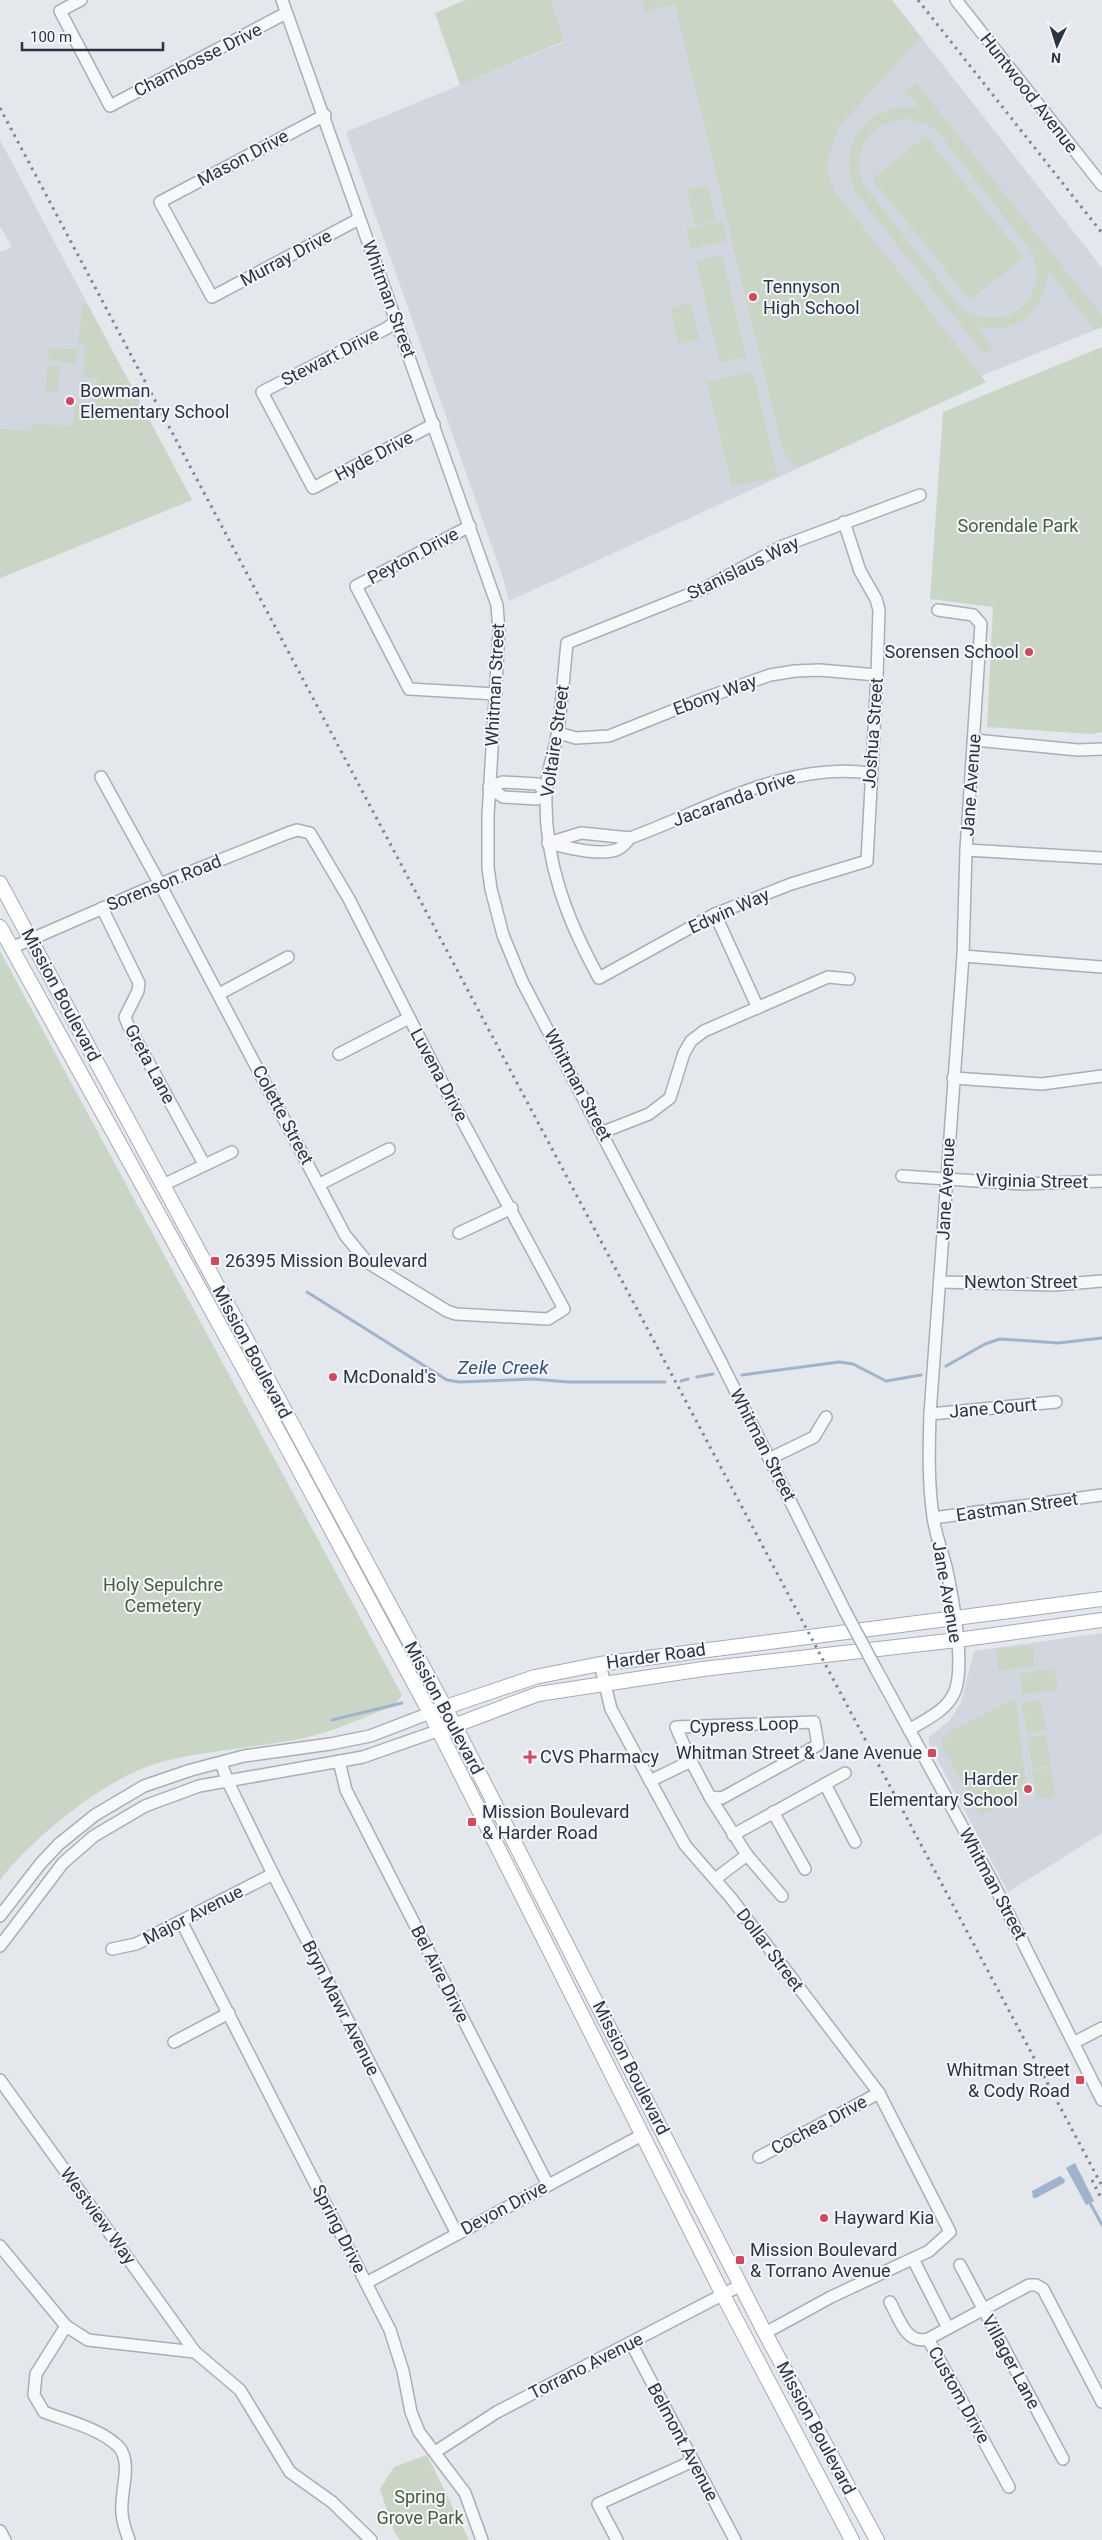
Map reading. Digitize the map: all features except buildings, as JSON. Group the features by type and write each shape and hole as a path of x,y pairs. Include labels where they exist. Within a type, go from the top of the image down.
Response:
{"main road":[{"name":"Mission Boulevard","path":"0,883 455,1726 765,2333 877,2540"},
{"name":"Mission Boulevard","path":"0,927 430,1713 437,1731 723,2295 852,2540"},
{"path":"255,1392 273,1406 290,1437 300,1440"},
{"name":"Harder Road","path":"430,1713 535,1677 600,1664 1102,1599"},
{"name":"Harder Road","path":"437,1731 538,1694 703,1669 957,1640 1102,1620"}],"street":[{"name":"Chambosse Drive","path":"81,0 60,11 110,106 286,13"},
{"name":"Whitman Street","path":"282,0 325,115 359,219 397,320 497,605 499,632 490,787 488,866 491,889 503,935 522,981 603,1132 771,1458 845,1611 992,1881 1102,2100"},
{"name":"Huntwood Avenue","path":"956,0 1102,185"},
{"name":"Mason Drive","path":"212,297 160,202 325,115"},
{"name":"Murray Drive","path":"212,297 359,219"},
{"name":"Stewart Drive","path":"313,488 262,392 387,328 397,320"},
{"name":"Hyde Drive","path":"313,488 434,424"},
{"name":"Stanislaus Way","path":"568,643 705,588 783,546 920,495"},
{"name":"Joshua Street","path":"844,522 860,571 876,599 878,610 877,675 870,773 867,861"},
{"name":"Peyton Drive","path":"470,526 356,586 409,689 496,694"},
{"name":"Jane Avenue","path":"910,1730 938,1712 954,1693 959,1672 957,1640 947,1570 933,1518 928,1480 930,1414 963,956 966,850 981,624 972,615 938,610"},
{"name":"Voltaire Street","path":"568,643 558,732 551,754 546,793 548,843 572,927 599,978"},
{"name":"Ebony Way","path":"558,732 576,738 609,736 702,698 778,674 819,670 877,675"},
{"path":"974,740 1078,750 1102,749"},
{"name":"Jacaranda Drive","path":"548,843 571,849 608,851 619,849 630,838 766,784 796,775 820,771 847,770 870,773"},
{"name":"Colette Street","path":"100,776 220,994 345,1235 358,1253 367,1262 447,1310 466,1316 548,1318 564,1309"},
{"path":"490,787 502,797 537,800 546,793"},
{"name":"Sorenson Road","path":"11,948 160,884 297,830 310,833 316,840"},
{"name":"Jacaranda Drive","path":"548,843 581,833 630,838"},
{"name":"Luvena Drive","path":"316,840 349,898 409,1018 512,1208 564,1309"},
{"path":"966,850 1102,858"},
{"name":"Edwin Way","path":"599,978 715,914 791,884 867,861"},
{"name":"Greta Lane","path":"102,908 139,983 138,990 125,1017 128,1025 204,1164"},
{"path":"715,914 758,1008"},
{"path":"963,956 1102,967"},
{"path":"220,994 288,957"},
{"path":"603,1132 649,1114 670,1098 684,1053 690,1041 704,1031 828,977 849,979"},
{"path":"338,1054 409,1018"},
{"path":"953,1078 1042,1084 1102,1076"},
{"path":"320,1184 389,1149"},
{"path":"163,1185 232,1152"},
{"name":"Virginia Street","path":"902,1176 1024,1184 1102,1182"},
{"path":"459,1233 512,1208"},
{"name":"Newton Street","path":"941,1282 1055,1285 1102,1282"},
{"name":"Jane Court","path":"930,1414 1056,1402"},
{"path":"771,1458 814,1437 826,1418"},
{"name":"Eastman Street","path":"933,1518 1102,1495"},
{"name":"Dollar Street","path":"600,1664 611,1709 685,1845 715,1879 879,2093 950,2232 929,2251 913,2259"},
{"name":"Harder Road","path":"0,1916 40,1862 95,1815 144,1786 191,1770 221,1764 244,1756 330,1744 370,1736 430,1713"},
{"name":"Cypress Loop","path":"814,1722 818,1744 722,1798 710,1797 691,1761 676,1727 814,1722"},
{"name":"Harder Road","path":"0,1946 62,1863 94,1836 145,1806 199,1786 371,1755 437,1731"},
{"name":"Bel Aire Drive","path":"338,1761 346,1790 548,2185"},
{"name":"Cypress Loop","path":"650,1781 691,1761"},
{"path":"221,1764 228,1782"},
{"path":"733,1834 845,1773"},
{"name":"Bryn Mawr Avenue","path":"228,1782 457,2234"},
{"path":"825,1784 855,1842"},
{"path":"710,1797 747,1855 782,1896"},
{"path":"773,1812 805,1869"},
{"path":"715,1879 747,1855"},
{"name":"Major Avenue","path":"112,1949 136,1944 273,1874"},
{"name":"Spring Drive","path":"181,1921 390,2330 403,2371 411,2412 419,2432 465,2493 482,2540"},
{"path":"174,2042 229,2012"},
{"path":"1074,2042 1102,2028"},
{"name":"Westview Way","path":"0,2080 195,2352 240,2390 290,2472 332,2502 371,2540"},
{"name":"Cochea Drive","path":"759,2157 879,2093"},
{"name":"Devon Drive","path":"366,2283 642,2135"},
{"path":"0,2246 66,2326 88,2340 195,2352"},
{"path":"765,2333 831,2297 913,2259"},
{"name":"Custom Drive","path":"913,2259 948,2328 928,2339 1009,2487"},
{"name":"Villager Lane","path":"960,2265 1063,2459"},
{"name":"Torrano Avenue","path":"435,2452 497,2412 741,2285"},
{"path":"948,2328 1029,2285 1040,2286 1044,2289 1102,2402"},
{"path":"890,2302 909,2337 920,2341 928,2339"},
{"path":"66,2326 36,2374 34,2395 44,2412 95,2432 119,2447 124,2459 125,2474 120,2504 121,2519 129,2540"},
{"name":"Belmont Avenue","path":"630,2343 735,2540"},
{"path":"617,2540 598,2504 693,2461"},
{"path":"0,2531 5,2540"}],"shaded area":[{"name":"Tennyson High School","path":"551,0 892,0 1102,268 1102,327 981,376 986,382 509,601 502,575 346,132 564,42"},
{"name":"Bowman Elementary School","path":"0,140 192,500 0,578 0,252 12,247 0,226"},
{"name":"Harder Elementary School","path":"1102,1633 1102,1833 1008,1892 929,1744 929,1737 949,1721 961,1703 974,1651"}],"green space":[{"path":"465,0 551,0 564,41 460,85 435,13"},
{"path":"642,0 892,0 921,37 839,127 828,157 828,174 834,190 986,382 805,465 792,463 787,459 783,452 675,4 646,12"},
{"path":"916,82 1102,316 1102,327 1095,330 1048,271 1041,298 1026,317 1005,327 992,329 977,327 993,349 984,354 860,198 852,181 849,163 851,147 859,132 870,120 884,112 901,108 920,109 905,90","holes":["907,118 930,126 941,136 1031,251 1036,269 1035,285 1030,298 1020,309 1007,315 992,318 976,315 960,307 865,186 860,173 859,161 861,150 873,132 882,125"]},
{"path":"926,136 1024,257 970,300 872,179"},
{"path":"707,185 716,220 695,225 687,190"},
{"path":"723,221 727,241 691,249 687,229"},
{"path":"722,255 746,357 720,363 696,261"},
{"path":"87,303 192,500 0,578 0,429 32,431 33,424 73,426 75,404 95,405 97,379 83,377 85,345 78,344 82,306"},
{"path":"691,303 699,339 678,344 670,308"},
{"name":"Sorendale Park","path":"1102,347 1102,732 1091,734 987,727 993,607 930,599 943,412"},
{"path":"49,348 77,350 76,363 48,361"},
{"path":"47,366 60,366 58,393 45,392"},
{"path":"753,372 778,476 732,487 707,382"},
{"name":"Holy Sepulchre Cemetery","path":"0,951 402,1695 394,1706 315,1735 179,1758 140,1770 95,1794 73,1810 32,1845 0,1880"},
{"path":"1032,1645 1035,1666 999,1671 996,1650"},
{"path":"1055,1669 1058,1690 1022,1694 1020,1673"},
{"path":"1012,1700 1016,1702 1027,1791 983,1815 980,1814 942,1747 942,1742 946,1734"},
{"path":"1041,1700 1046,1730 1027,1733 1022,1703"},
{"path":"1046,1735 1051,1765 1032,1768 1027,1738"},
{"path":"1051,1767 1055,1797 1036,1799 1032,1770"},
{"name":"Spring Grove Park","path":"427,2455 469,2540 400,2540 394,2531 380,2489 394,2467"}],"water":[{"path":"1075,2163 1094,2201 1086,2205 1066,2168"},
{"path":"1060,2176 1065,2180 1064,2183 1033,2198 1032,2191"}],"waterway":[{"name":"Zeile Creek","path":"307,1292 447,1380 459,1382 532,1379 569,1382 665,1382"},
{"name":"Zeile Creek","path":"946,1366 985,1344 1000,1339 1058,1343 1102,1338"},
{"name":"Zeile Creek","path":"742,1375 839,1362 853,1364 886,1381 921,1375"},
{"name":"Zeile Creek","path":"697,1377 713,1374"},
{"name":"Zeile Creek","path":"681,1381 688,1379"},
{"path":"332,1720 402,1703"},
{"path":"1089,2201 1102,2225"}],"railway":[{"path":"918,0 1102,233"},
{"path":"0,108 1102,2186"},
{"path":"1092,2180 1102,2200"}],"place":[{"name":"Tennyson High School","path":"753,297"},
{"name":"Bowman Elementary School","path":"70,401"},
{"name":"Sorensen School","path":"1029,652"},
{"name":"26395 Mission Boulevard","path":"215,1261"},
{"name":"McDonald's","path":"333,1377"},
{"name":"Whitman Street & Jane Avenue","path":"932,1753"},
{"name":"CVS Pharmacy","path":"530,1757"},
{"name":"Harder Elementary School","path":"1028,1789"},
{"name":"Mission Boulevard & Harder Road","path":"472,1822"},
{"name":"Whitman Street & Cody Road","path":"1080,2080"},
{"name":"Hayward Kia","path":"824,2218"},
{"name":"Mission Boulevard & Torrano Avenue","path":"740,2260"}]}
